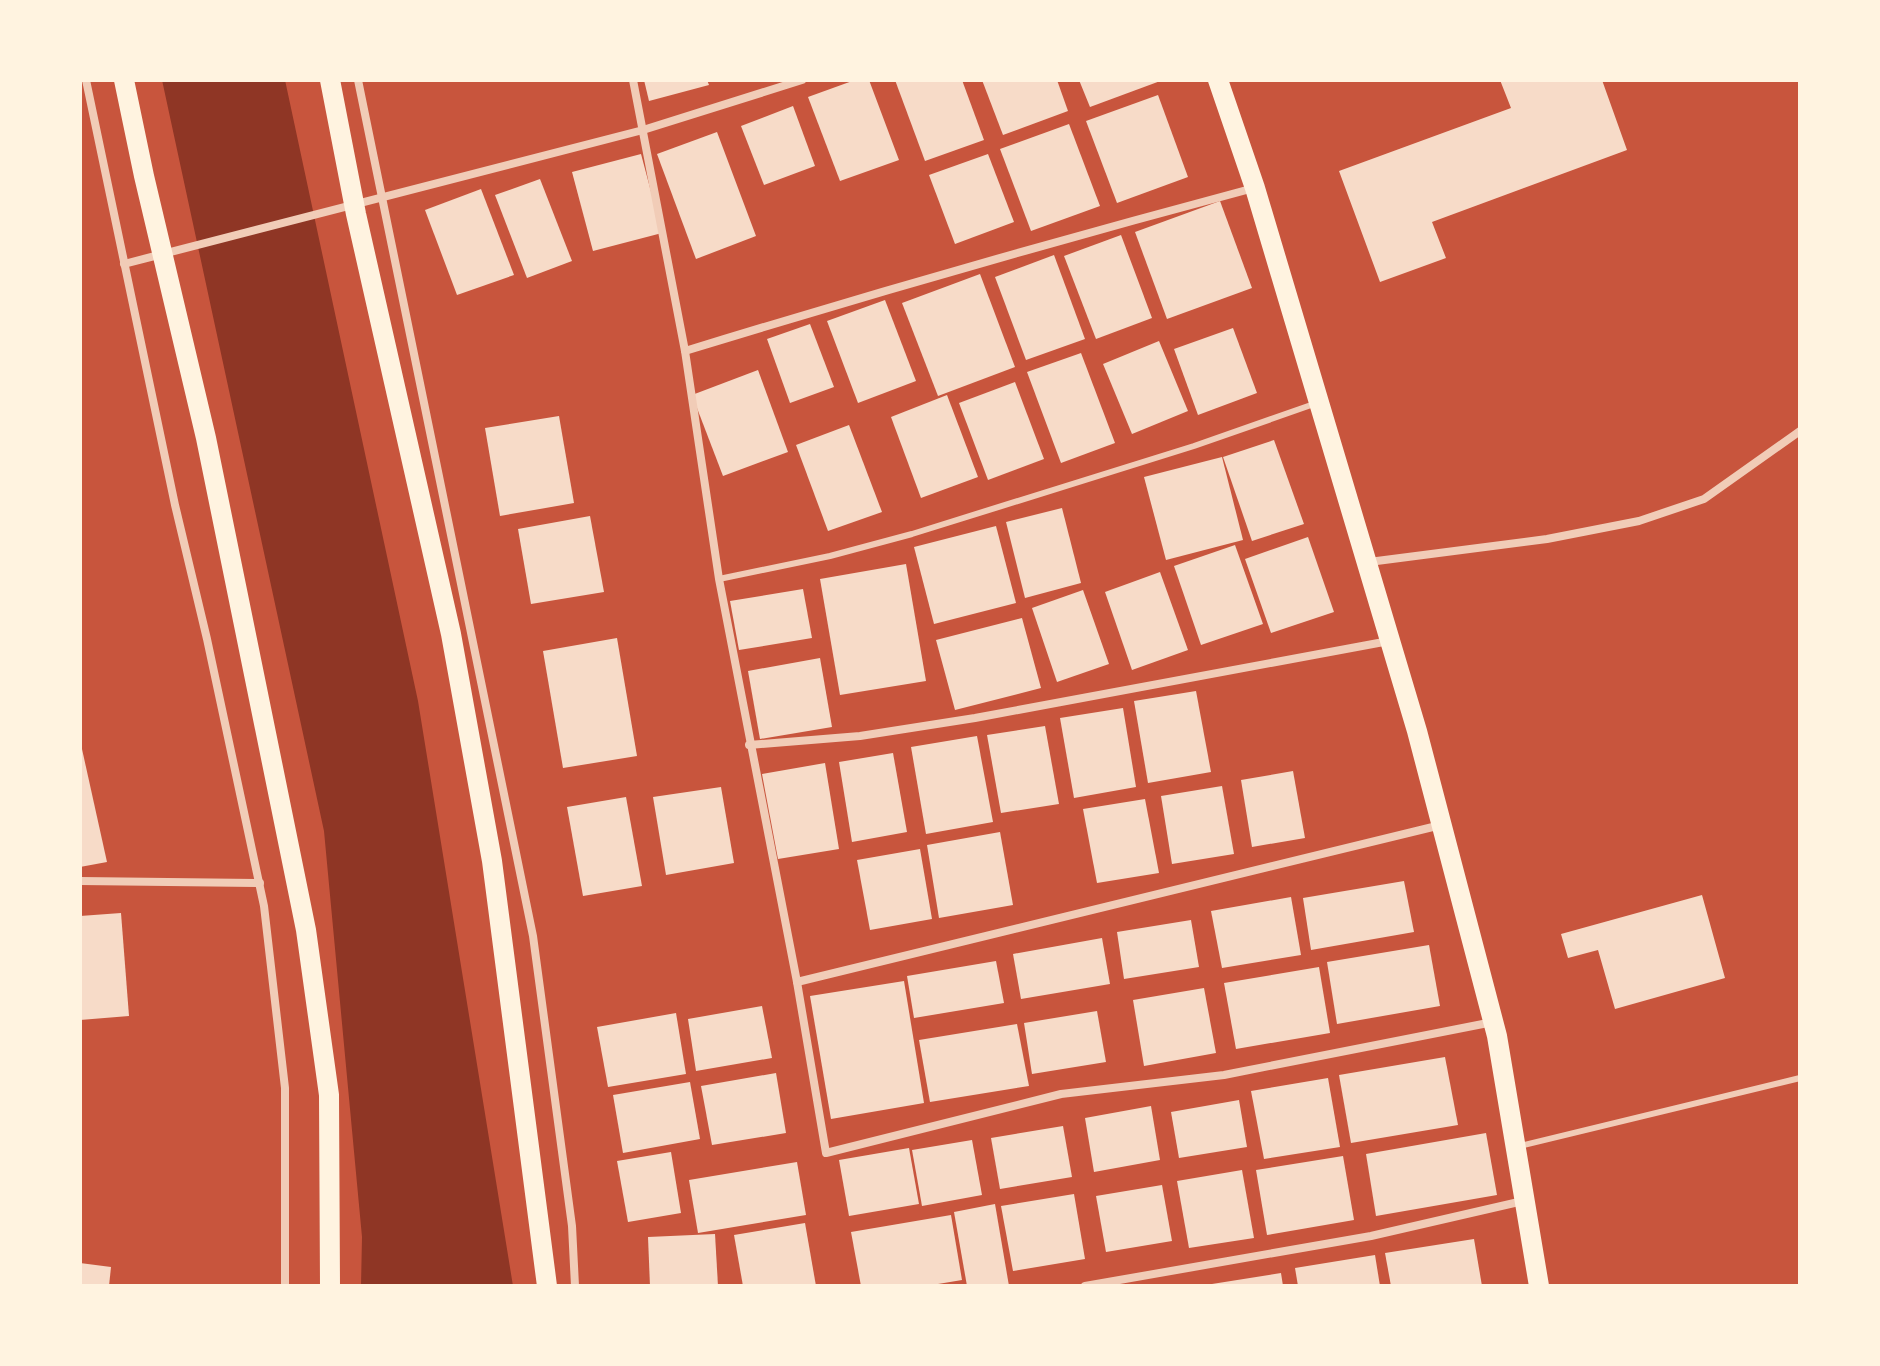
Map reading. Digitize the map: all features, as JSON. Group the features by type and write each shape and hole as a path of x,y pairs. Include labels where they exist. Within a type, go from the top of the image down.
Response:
{"main road":[{"path":"124,80 206,438 306,930 329,1095 330,1286"},
{"path":"330,80 360,230 451,634 487,831 547,1286"},
{"path":"1218,80 1255,188 1417,731 1494,1022 1539,1286"}],"street":[{"path":"86,80 260,883 285,1088 285,1286"},
{"path":"358,80 533,936 572,1226 575,1286"},
{"path":"633,80 685,351 719,579 797,982 826,1153 1061,1094 1224,1075 1494,1022"},
{"path":"124,264 643,130 802,80"},
{"path":"685,351 1096,229 1255,188"},
{"path":"1369,562 1547,539 1639,521 1704,499 1800,431"},
{"path":"749,745 860,736 975,718 1389,640"},
{"path":"797,982 1442,825"},
{"path":"80,881 260,883"},
{"path":"1085,1286 1371,1236 1524,1201"}],"lane":[{"path":"719,579 830,556 912,534 1220,438 1318,403"},
{"path":"1517,1147 1800,1078"}],"shaded area":[{"path":"162,80 285,80 418,701 513,1286 361,1286 362,1237 324,831"}],"building":[{"path":"644,80 707,80 709,85 649,101"},
{"path":"855,80 869,80 899,160 840,181 808,97"},
{"path":"895,80 962,80 984,140 925,161"},
{"path":"982,80 1057,80 1068,111 1003,135"},
{"path":"1079,80 1163,80 1090,107"},
{"path":"1500,80 1602,80 1627,150 1432,222 1446,258 1380,282 1339,171 1511,108"},
{"path":"1158,95 1188,177 1117,203 1086,121"},
{"path":"793,106 815,166 764,185 741,126"},
{"path":"1069,124 1100,206 1031,231 1000,149"},
{"path":"717,132 756,236 696,259 657,154"},
{"path":"641,154 662,233 593,251 572,172"},
{"path":"988,154 1014,222 955,244 929,175"},
{"path":"540,179 572,261 527,278 495,195"},
{"path":"481,189 514,275 457,295 425,210"},
{"path":"1220,201 1252,288 1167,319 1135,232"},
{"path":"1121,235 1152,318 1096,339 1064,256"},
{"path":"1054,255 1085,339 1026,360 995,277"},
{"path":"980,274 1015,367 938,396 902,303"},
{"path":"885,300 916,381 858,403 827,321"},
{"path":"810,324 834,387 790,403 767,339"},
{"path":"1233,328 1257,393 1198,415 1174,349"},
{"path":"1159,341 1188,411 1132,434 1103,364"},
{"path":"1081,353 1115,443 1061,463 1027,372"},
{"path":"758,370 788,452 723,476 692,395"},
{"path":"1015,382 1044,459 988,480 959,403"},
{"path":"947,395 978,477 921,498 891,417"},
{"path":"559,416 574,503 500,516 485,428"},
{"path":"849,425 882,512 828,531 796,445"},
{"path":"1274,440 1304,524 1252,541 1223,457"},
{"path":"1222,457 1243,540 1166,560 1144,477"},
{"path":"1062,508 1081,583 1025,598 1006,522"},
{"path":"590,516 604,592 531,604 518,529"},
{"path":"996,526 1016,603 934,624 914,547"},
{"path":"1308,537 1334,612 1271,633 1245,559"},
{"path":"1235,545 1263,624 1201,645 1174,566"},
{"path":"906,564 926,681 840,695 820,579"},
{"path":"1160,572 1188,650 1132,670 1105,592"},
{"path":"803,589 812,638 739,650 730,601"},
{"path":"1083,590 1109,664 1057,682 1032,608"},
{"path":"1022,618 1041,688 955,710 936,640"},
{"path":"617,638 637,756 563,768 543,651"},
{"path":"820,658 832,727 760,739 748,671"},
{"path":"1196,691 1211,772 1148,783 1134,701"},
{"path":"1123,708 1136,787 1074,798 1060,718"},
{"path":"1045,726 1059,804 1001,813 987,735"},
{"path":"977,736 993,822 926,834 911,747"},
{"path":"80,740 107,862 80,867"},
{"path":"893,753 907,832 852,842 839,762"},
{"path":"825,763 839,849 778,859 762,774"},
{"path":"1293,771 1305,838 1252,847 1241,780"},
{"path":"1222,786 1234,854 1172,864 1161,796"},
{"path":"721,787 734,863 666,875 653,797"},
{"path":"626,797 642,886 583,896 567,807"},
{"path":"1145,799 1159,873 1097,883 1083,809"},
{"path":"1000,832 1013,905 939,918 927,845"},
{"path":"920,849 932,919 870,930 857,860"},
{"path":"1404,881 1414,932 1311,950 1303,898"},
{"path":"1702,895 1725,978 1615,1009 1598,950 1568,958 1561,934"},
{"path":"1291,897 1301,955 1222,968 1211,911"},
{"path":"121,913 129,1016 80,1020 80,916"},
{"path":"1191,920 1199,967 1124,979 1117,932"},
{"path":"1102,938 1110,984 1021,999 1013,954"},
{"path":"1429,945 1440,1006 1337,1024 1327,962"},
{"path":"996,961 1004,1003 914,1018 907,976"},
{"path":"1319,967 1330,1033 1236,1049 1224,983"},
{"path":"904,981 924,1103 831,1119 810,996"},
{"path":"1204,988 1216,1053 1144,1066 1133,1000"},
{"path":"762,1006 772,1058 696,1071 688,1019"},
{"path":"1097,1011 1106,1062 1032,1074 1024,1023"},
{"path":"676,1013 686,1074 608,1087 597,1027"},
{"path":"1017,1024 1029,1086 930,1102 919,1040"},
{"path":"1445,1057 1458,1125 1351,1143 1339,1075"},
{"path":"776,1073 786,1133 712,1145 701,1086"},
{"path":"1328,1078 1340,1147 1264,1159 1251,1091"},
{"path":"690,1082 700,1139 623,1153 613,1095"},
{"path":"1239,1100 1247,1147 1179,1158 1171,1112"},
{"path":"1151,1106 1160,1160 1094,1172 1085,1118"},
{"path":"1063,1126 1072,1177 1000,1189 991,1138"},
{"path":"1486,1133 1497,1195 1376,1216 1366,1154"},
{"path":"972,1140 982,1195 922,1206 912,1150"},
{"path":"909,1148 919,1204 849,1216 839,1160"},
{"path":"671,1152 681,1213 628,1222 617,1161"},
{"path":"1343,1156 1354,1220 1267,1235 1256,1170"},
{"path":"797,1162 806,1215 698,1233 689,1180"},
{"path":"1242,1170 1254,1238 1189,1248 1177,1181"},
{"path":"1162,1185 1172,1241 1106,1252 1096,1196"},
{"path":"1074,1194 1085,1259 1013,1271 1001,1206"},
{"path":"995,1204 1009,1286 967,1286 954,1212"},
{"path":"951,1215 962,1280 926,1286 861,1286 851,1232"},
{"path":"805,1223 816,1286 743,1286 734,1235"},
{"path":"715,1234 718,1286 650,1286 648,1237"},
{"path":"1474,1239 1482,1286 1391,1286 1385,1253"},
{"path":"1375,1255 1380,1286 1298,1286 1295,1268"},
{"path":"80,1263 111,1267 109,1286 80,1286"},
{"path":"1281,1273 1283,1286 1212,1286 1212,1284"}]}
